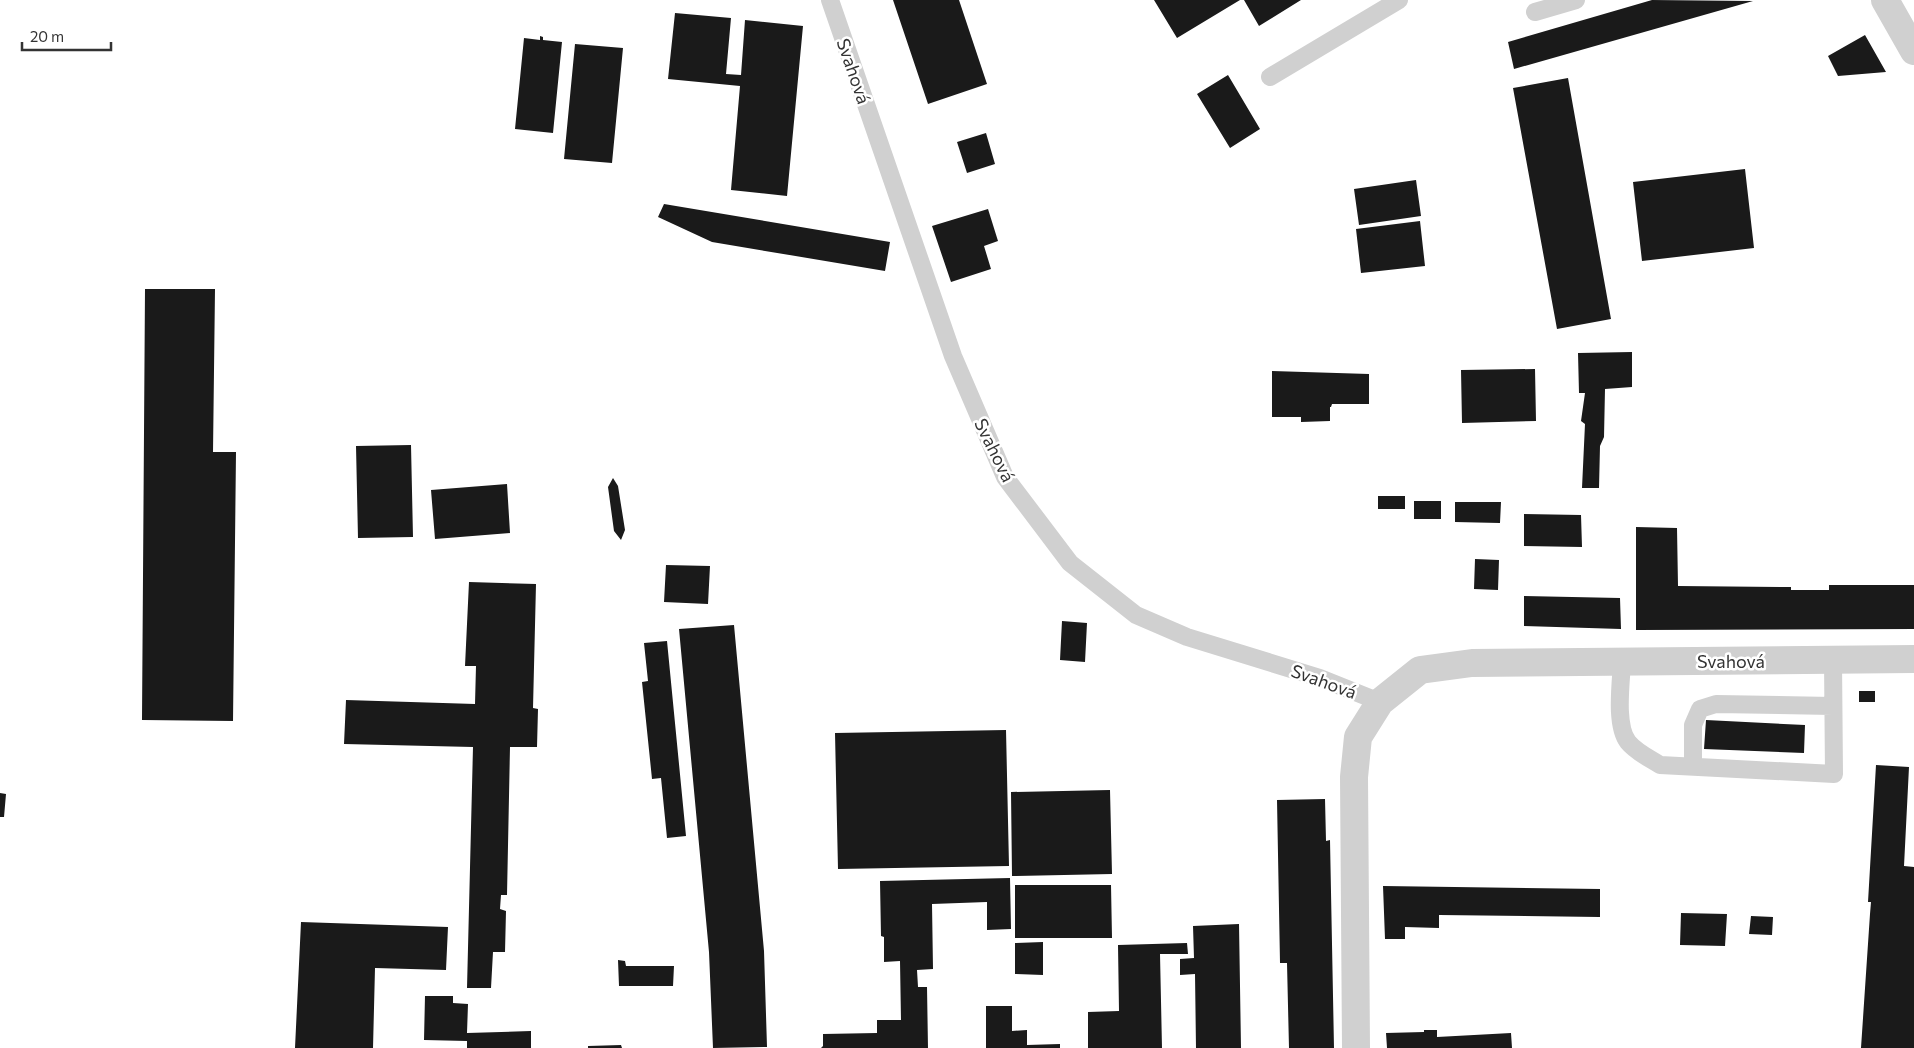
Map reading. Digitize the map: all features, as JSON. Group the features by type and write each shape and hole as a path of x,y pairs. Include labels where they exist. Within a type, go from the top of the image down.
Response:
{"street":[{"path":"1885,0 1914,51"},
{"name":"Svahová","path":"1356,1048 1354,777 1358,737 1380,702 1420,670 1472,663 1914,659"}],"lane":[{"name":"Svahová","path":"830,0 953,356 1006,478 1070,563 1136,614 1187,637 1320,678 1380,702"},
{"path":"1270,77 1399,0"},
{"path":"1534,12 1576,0"},
{"path":"1622,662 1620,703 1622,727 1628,742 1660,765 1834,774 1833,660"},
{"path":"1694,767 1693,725 1700,709 1716,704 1833,706"}],"building":[{"path":"893,0 959,0 987,84 928,104"},
{"path":"1154,0 1240,0 1177,38"},
{"path":"1244,0 1301,0 1259,26"},
{"path":"1652,0 1753,1 1514,69 1508,42"},
{"path":"675,13 731,18 726,74 741,75 745,20 803,26 787,196 731,190 740,86 668,79"},
{"path":"1865,35 1886,72 1838,76 1828,56"},
{"path":"540,36 543,37 543,40 562,42 553,133 515,129 524,38 540,40"},
{"path":"575,44 623,48 612,163 564,159"},
{"path":"1228,75 1260,129 1230,148 1197,94"},
{"path":"1568,78 1611,319 1557,329 1513,88"},
{"path":"986,133 995,164 967,173 957,142"},
{"path":"1745,169 1754,248 1642,261 1633,182"},
{"path":"1416,180 1421,216 1359,225 1354,189"},
{"path":"664,204 890,242 885,271 712,242 658,217"},
{"path":"988,209 998,241 984,246 991,269 951,282 932,226"},
{"path":"1420,221 1425,266 1361,273 1356,229"},
{"path":"145,289 215,289 213,452 236,452 233,721 142,720"},
{"path":"1632,352 1632,387 1605,389 1604,437 1600,446 1599,488 1582,488 1585,424 1581,421 1585,393 1579,393 1578,353"},
{"path":"1535,369 1536,421 1462,423 1461,370"},
{"path":"1272,371 1369,374 1369,404 1332,404 1330,407 1330,421 1301,422 1301,417 1272,417"},
{"path":"411,445 413,537 358,538 356,446"},
{"path":"613,478 618,486 625,530 621,540 614,531 608,487"},
{"path":"507,484 510,533 435,539 431,490"},
{"path":"1378,496 1405,496 1405,509 1378,509"},
{"path":"1414,501 1441,501 1441,519 1414,519"},
{"path":"1455,502 1501,502 1500,523 1455,522"},
{"path":"1524,514 1581,515 1582,547 1524,546"},
{"path":"1636,527 1677,528 1678,586 1791,587 1791,590 1829,590 1829,585 1914,585 1914,629 1636,630"},
{"path":"1475,559 1499,560 1498,590 1474,589"},
{"path":"666,565 710,566 708,604 664,602"},
{"path":"469,582 536,584 533,708 538,709 537,747 510,747 507,895 501,895 500,909 506,911 505,952 493,952 491,988 467,988 473,747 344,744 346,700 475,704 476,666 465,666"},
{"path":"1524,596 1620,598 1621,629 1524,626"},
{"path":"1062,621 1087,623 1085,662 1060,660"},
{"path":"734,625 764,951 767,1047 713,1048 709,952 679,629"},
{"path":"667,641 686,836 667,838 661,778 652,779 642,682 648,681 644,643"},
{"path":"1859,691 1875,691 1875,702 1859,702"},
{"path":"1706,720 1805,725 1804,753 1704,749"},
{"path":"1006,730 1009,866 838,869 835,733"},
{"path":"1876,765 1909,767 1904,866 1914,867 1914,1048 1861,1048 1871,902 1868,902"},
{"path":"1110,790 1112,874 1012,876 1011,792"},
{"path":"0,793 6,794 4,817 0,817"},
{"path":"1325,799 1326,841 1330,840 1334,1048 1289,1048 1287,963 1280,963 1277,800"},
{"path":"1010,878 1011,929 987,930 987,902 932,904 933,969 917,970 918,987 927,987 928,1048 821,1048 823,1046 823,1034 877,1033 877,1020 901,1020 900,961 884,962 884,937 881,936 880,881"},
{"path":"1015,885 1111,885 1112,938 1015,938"},
{"path":"1383,886 1600,889 1600,917 1439,915 1439,928 1405,927 1405,939 1385,939"},
{"path":"1681,913 1727,914 1725,946 1680,945"},
{"path":"1751,916 1773,917 1772,935 1749,934"},
{"path":"301,922 448,927 446,970 375,968 373,1048 295,1048"},
{"path":"1239,924 1241,1048 1196,1048 1195,974 1180,975 1180,959 1194,958 1193,926"},
{"path":"1043,942 1043,975 1015,974 1015,943"},
{"path":"1187,943 1188,954 1160,954 1162,1048 1088,1048 1088,1012 1119,1011 1118,945"},
{"path":"618,960 625,961 626,966 674,966 673,986 619,986"},
{"path":"425,996 453,996 453,1003 468,1004 467,1033 531,1031 531,1048 467,1048 467,1041 424,1040"},
{"path":"986,1006 1012,1006 1012,1031 1027,1030 1027,1045 1060,1044 1060,1048 986,1048"},
{"path":"1424,1030 1437,1030 1437,1037 1511,1033 1512,1048 1387,1048 1386,1033 1424,1032"},
{"path":"621,1045 622,1048 588,1048 588,1046"}]}
